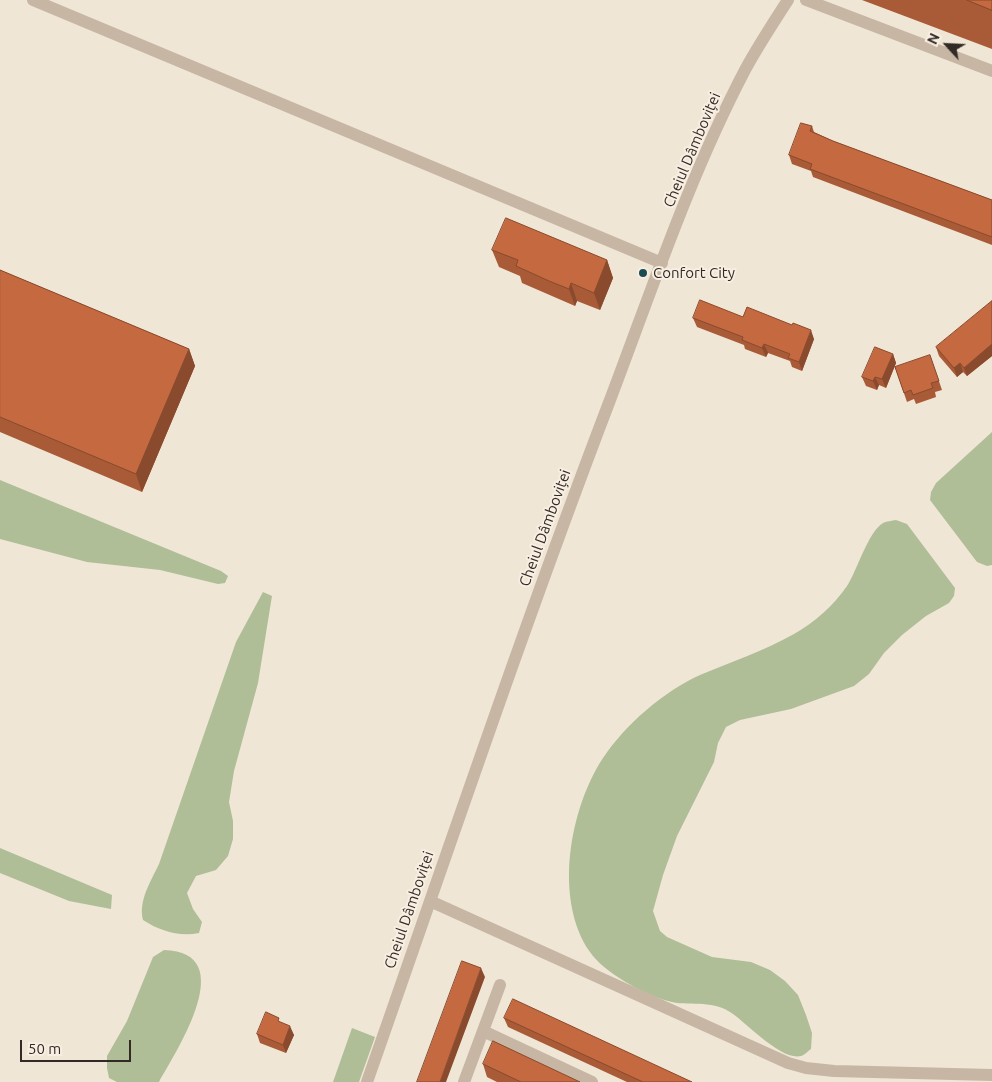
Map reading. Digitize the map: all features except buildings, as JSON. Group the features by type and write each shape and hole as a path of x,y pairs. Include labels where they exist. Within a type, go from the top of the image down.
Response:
{"street":[{"path":"32,0 662,263"},
{"name":"Cheiul Dâmboviței","path":"367,1082 554,550 662,263 733,94 753,55 788,0"},
{"path":"814,1 992,71"},
{"path":"430,901 788,1063 806,1068 834,1070 992,1075"},
{"path":"464,1082 500,985"},
{"path":"483,1031 592,1082"}],"green space":[{"path":"992,432 992,565 987,566 977,562 930,500 931,492 936,483"},
{"path":"0,480 221,571 228,576 225,583 218,584 160,570 87,562 0,539"},
{"path":"896,520 907,524 955,588 954,596 949,603 926,616 902,635 884,653 869,674 854,686 791,709 740,720 726,727 718,743 714,762 677,836 653,911 660,931 667,937 712,957 751,962 770,970 785,981 798,995 812,1033 811,1049 801,1056 793,1056 774,1047 737,1017 722,1008 707,1004 676,1003 648,994 614,975 596,960 579,930 572,906 569,881 570,854 575,827 591,779 612,745 634,721 672,690 686,682 771,646 801,630 816,619 830,607 847,586 872,535 883,523"},
{"path":"263,592 272,596 258,683 234,771 229,802 233,821 233,839 228,856 216,870 196,876 187,893 193,909 202,922 199,933 177,934 156,927 143,920 142,906 144,898 159,864 236,642"},
{"path":"0,848 112,895 111,909 69,901 0,873"},
{"path":"164,950 187,955 198,967 201,984 197,1005 189,1027 159,1082 117,1082 109,1078 107,1056 127,1021 153,957"},
{"path":"352,1028 375,1037 359,1082 333,1082"}],"place":[{"name":"Confort City","path":"643,273"}]}
